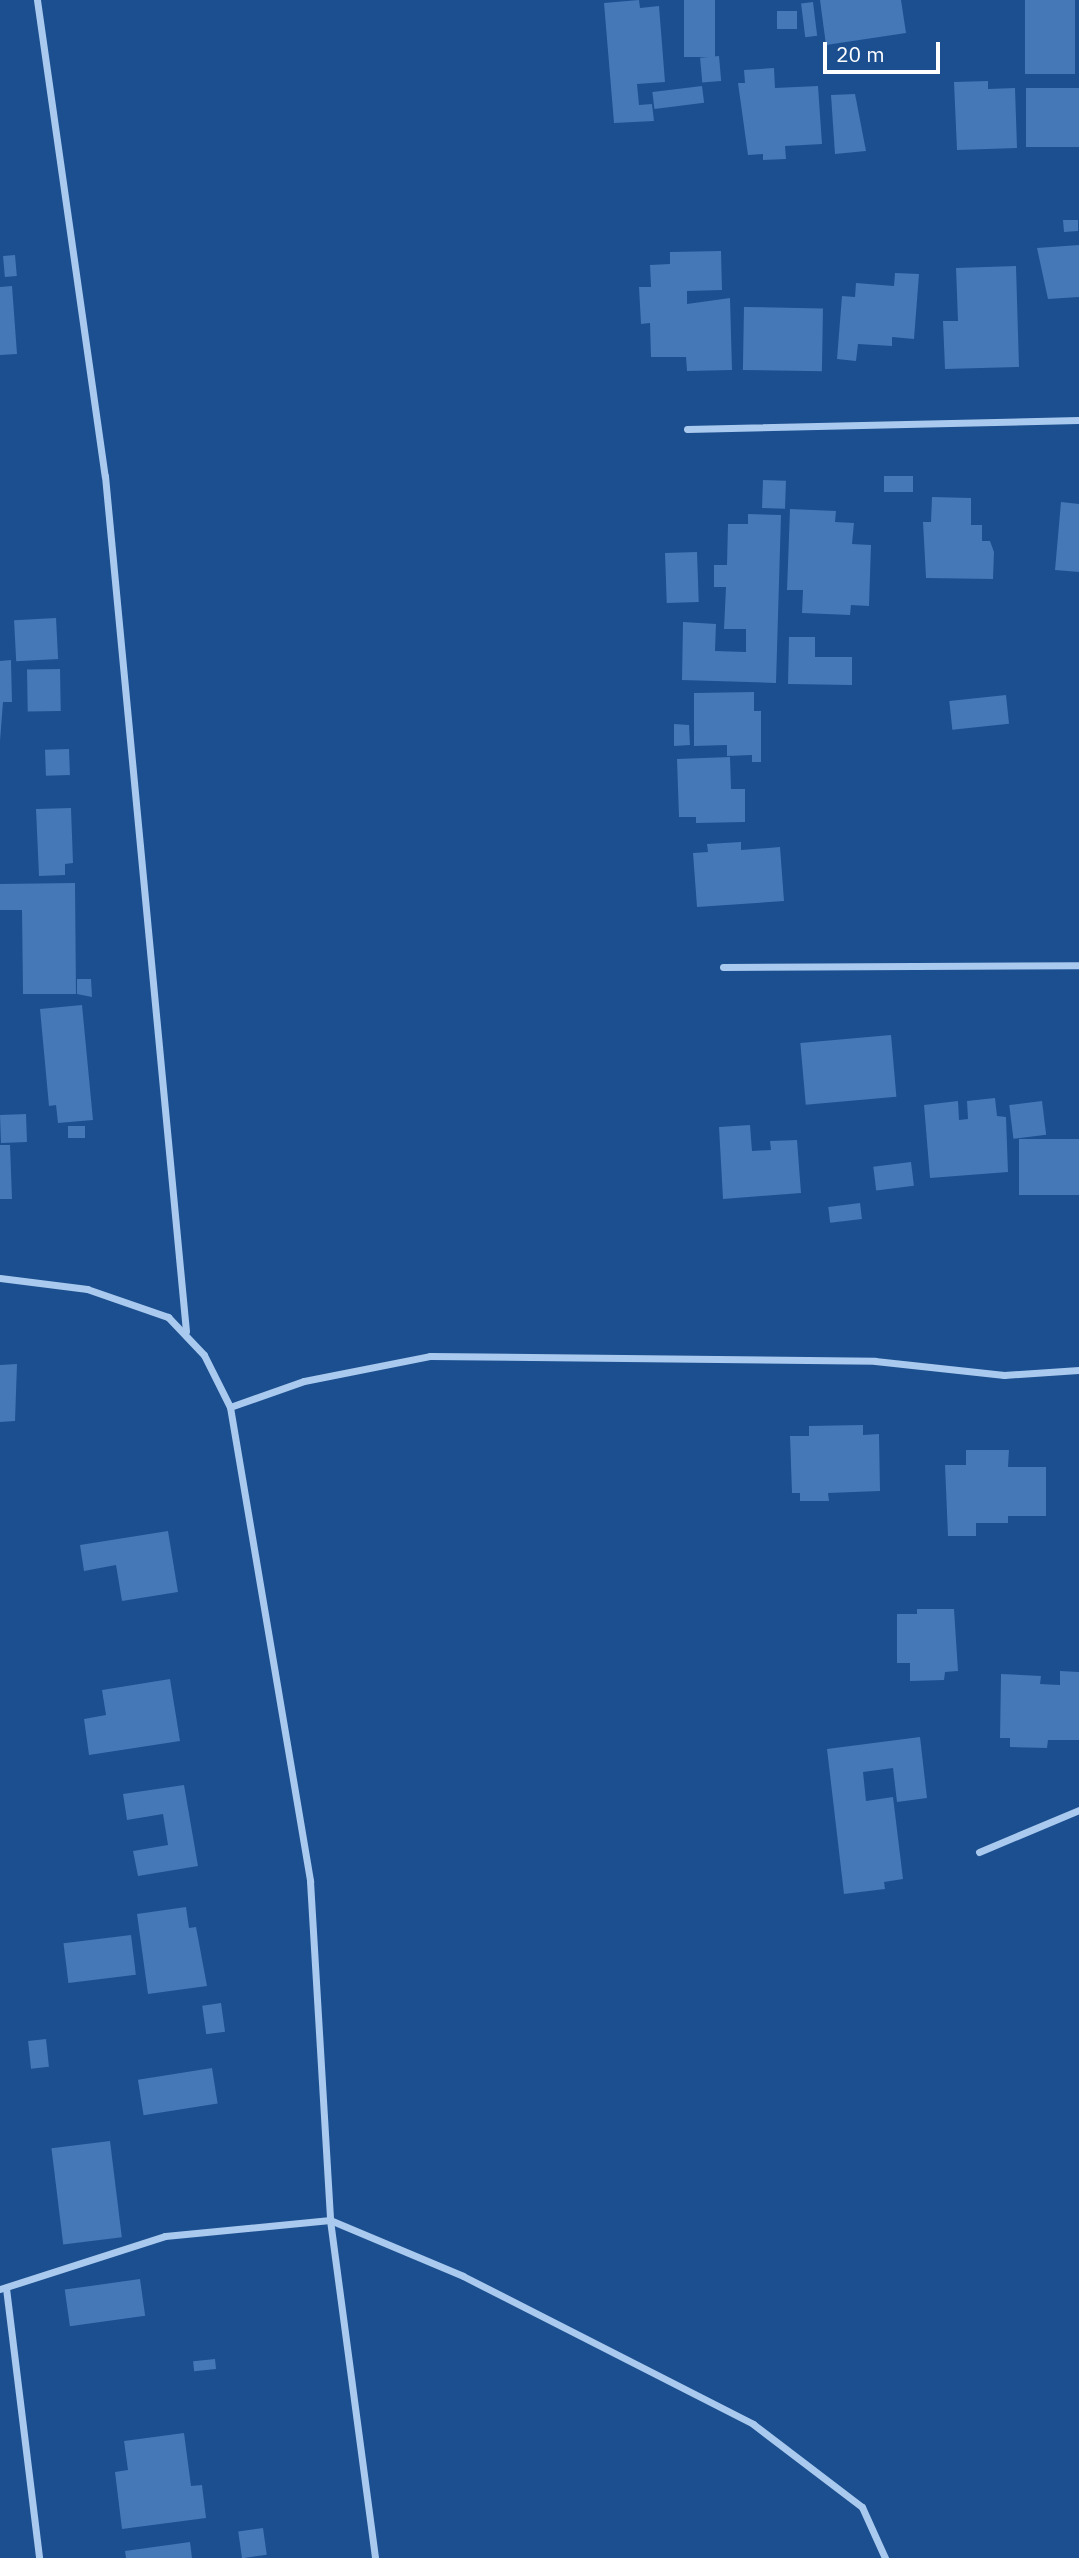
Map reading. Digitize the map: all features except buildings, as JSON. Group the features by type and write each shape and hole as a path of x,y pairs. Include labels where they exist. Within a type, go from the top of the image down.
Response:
{"street":[{"path":"37,0 105,476 186,1331 230,1407 310,1881 330,2220 375,2558"},
{"path":"687,429 1079,420"},
{"path":"723,967 1079,965"},
{"path":"0,1278 97,1292 148,1307 186,1331"},
{"path":"230,1407 304,1381 430,1356 875,1361 1004,1375 1079,1370"},
{"path":"979,1852 1079,1810"},
{"path":"39,2558 3,2289 165,2236 330,2220 463,2276 753,2424 862,2507 884,2558"}]}
